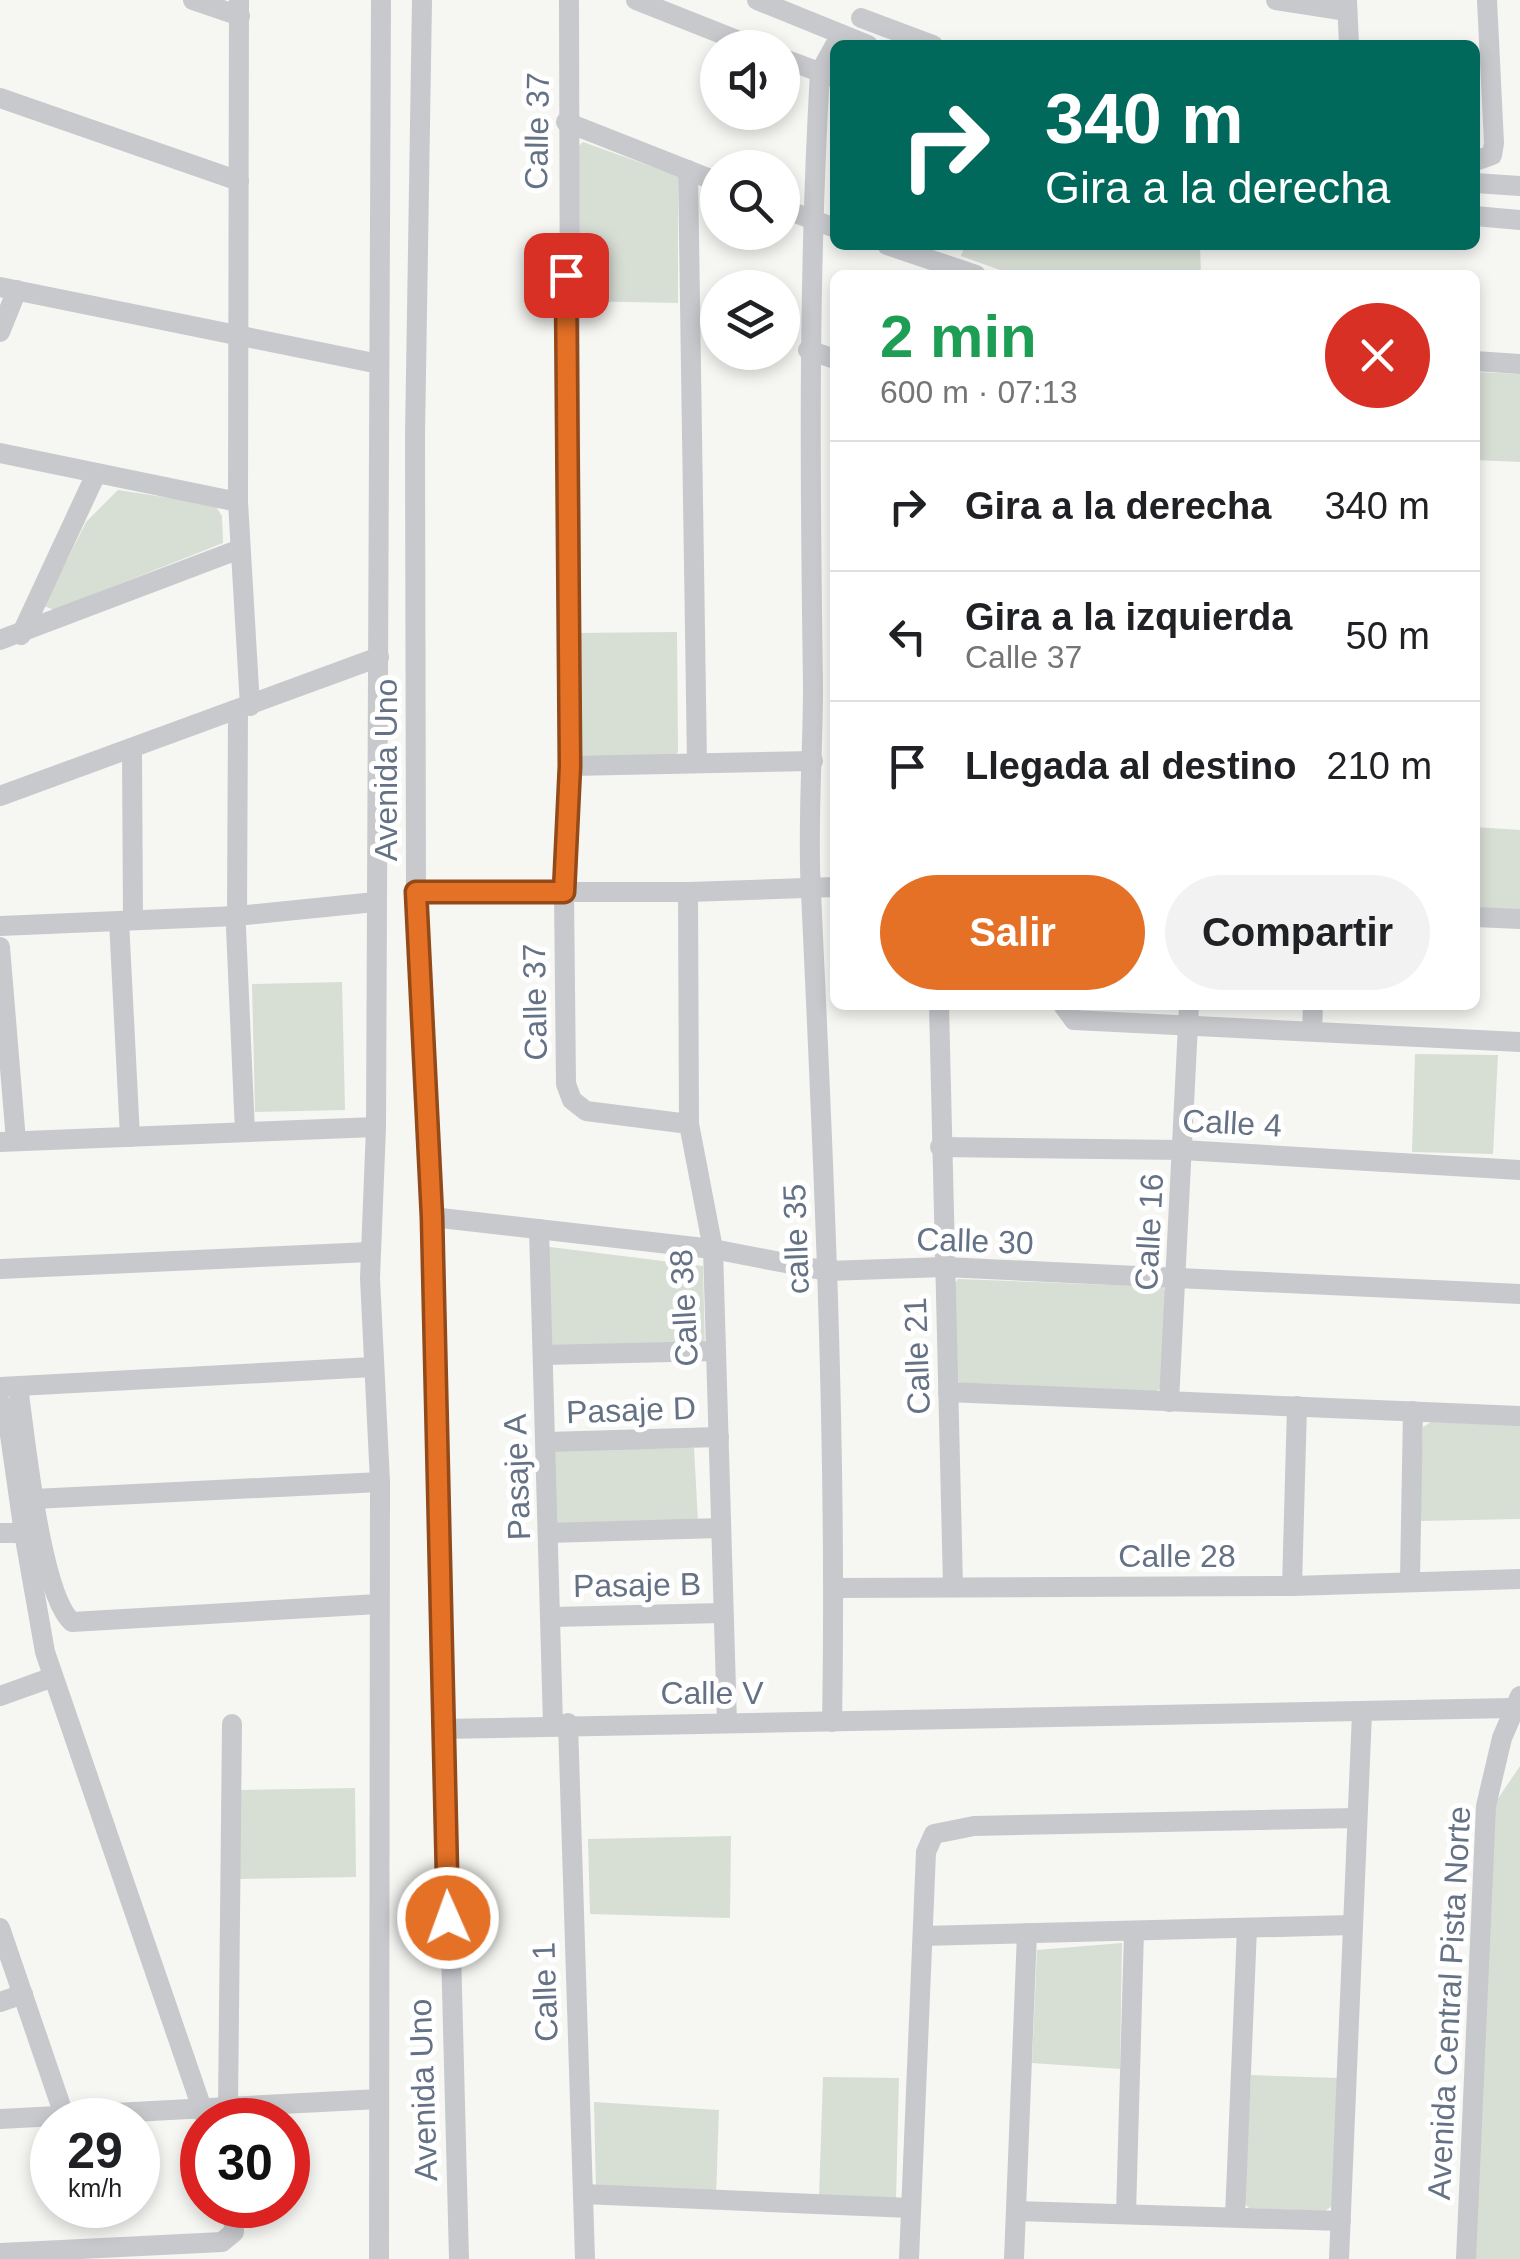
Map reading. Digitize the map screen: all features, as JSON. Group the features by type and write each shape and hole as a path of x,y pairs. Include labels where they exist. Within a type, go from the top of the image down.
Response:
{"street":[{"path":"192,0 240,8 238,502 244,708 237,922 244,1132"},
{"name":"Avenida Uno","path":"380,2259 380,1482 370,1252 376,1127 381,0"},
{"name":"Avenida Uno","path":"422,0 415,436 416,892 432,1217 442,1729 459,2259"},
{"name":"Calle 37","path":"569,0 566,122 570,766 564,892 566,1084 572,1100 586,1110 690,1124"},
{"path":"636,0 712,30"},
{"path":"757,0 836,40"},
{"path":"1276,0 1347,5 1349,40"},
{"path":"1480,160 1492,156 1494,143 1488,0"},
{"path":"839,40 864,9 923,40"},
{"path":"800,65 828,75"},
{"name":"calle 35","path":"828,75 811,220 808,350 814,760 810,889 827,1270 835,1588"},
{"path":"0,98 239,181"},
{"path":"566,122 700,175"},
{"path":"688,170 697,763"},
{"path":"1480,182 1520,186"},
{"path":"800,215 830,226"},
{"path":"1480,216 1520,220"},
{"path":"902,250 961,270"},
{"path":"0,332 8,288 379,364"},
{"path":"808,350 830,357"},
{"path":"1480,362 1520,364"},
{"path":"0,453 238,502"},
{"path":"21,634 96,474"},
{"path":"0,640 240,550"},
{"path":"0,796 132,751 379,657"},
{"path":"130,1136 126,920 132,751"},
{"path":"570,766 814,760"},
{"path":"416,892 688,892 830,887"},
{"name":"Calle 38","path":"688,892 690,1124 714,1249 727,1723"},
{"path":"0,926 126,920 237,922 375,902"},
{"path":"1480,917 1520,919"},
{"path":"0,947 8,1141 376,1127"},
{"name":"Calle 21","path":"939,1010 953,1586"},
{"path":"1066,1010 1074,1020 1188,1015 1312,1032 1520,1042"},
{"path":"1312,1032 1314,1010"},
{"name":"Calle 16","path":"1169,1402 1188,1015"},
{"name":"Calle 4","path":"940,1147 1182,1150 1520,1170"},
{"name":"Calle 30","path":"432,1217 714,1249 827,1270 944,1267 1177,1281 1520,1294"},
{"name":"Pasaje A","path":"539,1229 548,1533 560,1724"},
{"path":"0,1269 370,1252"},
{"path":"543,1355 716,1350"},
{"path":"199,2098 54,1677 34,1499 9,1387 374,1368"},
{"path":"948,1392 1520,1416"},
{"path":"0,1402 7,1414 24,1533 41,1579 64,1614 82,1623 378,1604"},
{"path":"1292,1586 1297,1406"},
{"path":"1410,1580 1413,1411"},
{"name":"Pasaje D","path":"546,1442 718,1437"},
{"path":"34,1499 380,1482"},
{"path":"548,1533 721,1528"},
{"path":"0,1533 24,1533"},
{"name":"Calle 28","path":"835,1588 1292,1586 1520,1580"},
{"path":"832,1722 835,1588"},
{"name":"Pasaje B","path":"552,1617 723,1613"},
{"path":"0,1696 54,1677"},
{"name":"Calle V","path":"442,1729 1362,1713 1516,1702"},
{"name":"Avenida Central Pista Norte","path":"1466,2259 1486,1806 1516,1702"},
{"path":"1340,2259 1362,1713"},
{"path":"228,2098 232,1724"},
{"name":"Calle 1","path":"560,1724 585,2259"},
{"path":"1496,1763 1520,1756"},
{"path":"909,2259 926,1852 934,1834 942,1830 1357,1818"},
{"path":"923,1936 1353,1925"},
{"path":"0,1928 58,2098"},
{"path":"1234,2217 1246,1928"},
{"path":"1126,2214 1134,1931"},
{"path":"1014,2259 1027,1933"},
{"path":"0,2002 22,1994"},
{"path":"310,2103 378,2099"},
{"path":"0,2119 30,2117"},
{"path":"583,2194 910,2208"},
{"path":"1016,2210 1341,2220"},
{"path":"0,2253 222,2242 234,2228"}],"shaded area":[{"path":"583,142 678,176 678,303 576,301 573,151"},
{"path":"963,250 1200,250 1201,270 1000,270 961,256"},
{"path":"1480,372 1520,374 1520,462 1480,460"},
{"path":"118,490 215,505 222,516 223,543 54,610 44,606 86,522"},
{"path":"677,632 678,752 670,760 576,757 575,633"},
{"path":"1480,827 1520,830 1520,913 1480,911"},
{"path":"342,982 345,1110 255,1112 252,984"},
{"path":"1415,1054 1498,1055 1493,1154 1412,1152"},
{"path":"542,1246 703,1266 705,1347 549,1349"},
{"path":"958,1279 1163,1287 1168,1295 1164,1386 1152,1394 961,1384 954,1377 953,1286"},
{"path":"1431,1422 1520,1425 1520,1519 1419,1521 1423,1427"},
{"path":"694,1448 698,1521 555,1527 548,1449"},
{"path":"1520,1766 1520,2259 1474,2259 1491,1809"},
{"path":"355,1788 356,1877 240,1879 238,1790"},
{"path":"731,1836 730,1918 590,1914 588,1839"},
{"path":"1122,1943 1120,2069 1032,2063 1037,1950"},
{"path":"1251,2075 1337,2078 1335,2204 1325,2211 1249,2208 1244,2203"},
{"path":"823,2077 899,2078 896,2200 819,2197"},
{"path":"594,2102 719,2110 716,2197 596,2191"}],"route":[{"path":"448,1918 432,1217 416,892 564,892 570,766 566,275"}]}
